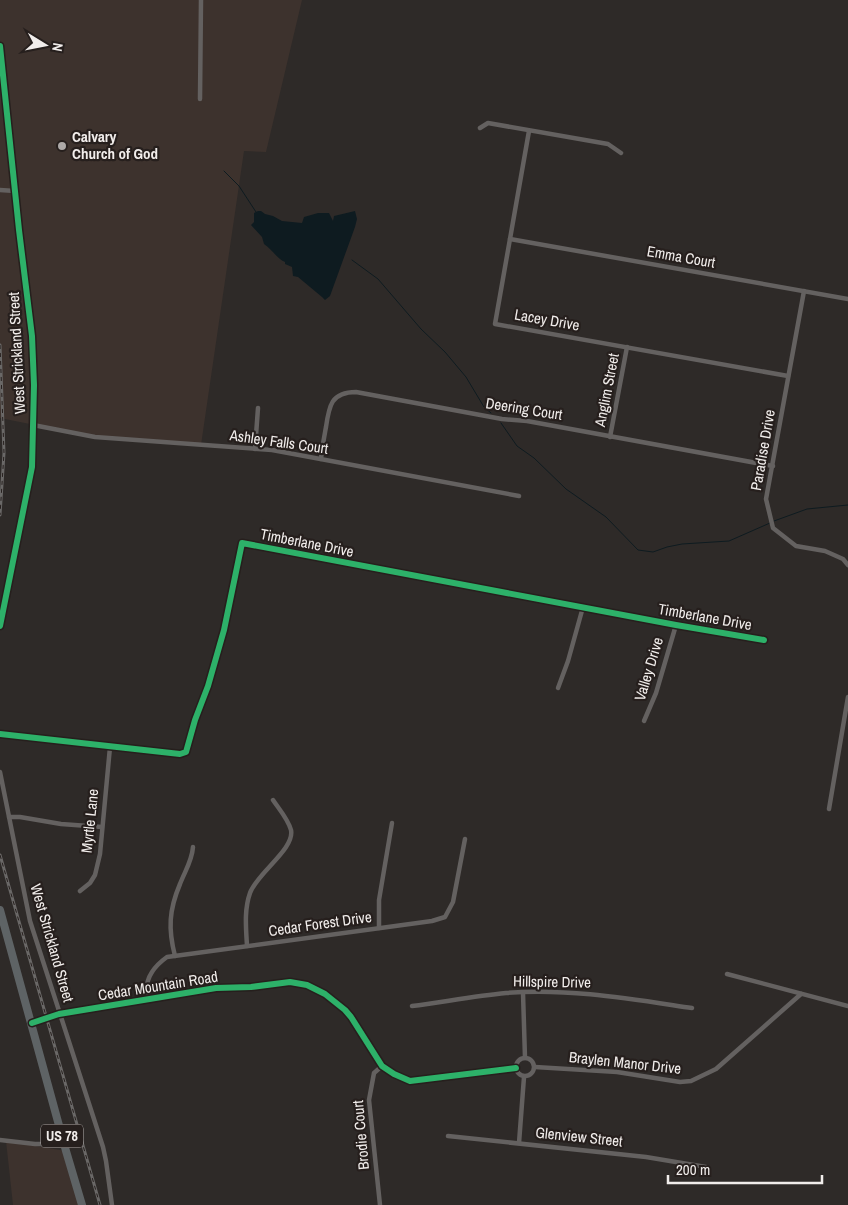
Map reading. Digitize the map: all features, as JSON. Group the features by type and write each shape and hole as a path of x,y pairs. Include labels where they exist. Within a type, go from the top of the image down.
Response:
{"main road":[{"name":"US 78","path":"0,910 82,1205"}],"street":[{"path":"200,99 201,0"},
{"name":"West Strickland Street","path":"0,46 32,336 34,385 32,467 0,626"},
{"path":"480,128 488,123 608,144 621,153"},
{"name":"Lacey Drive","path":"529,130 495,324 788,376"},
{"path":"0,190 15,191"},
{"name":"Emma Court","path":"510,239 848,299"},
{"name":"Paradise Drive","path":"804,291 766,499 773,528 796,546 825,552 843,559 848,565"},
{"name":"Anglim Street","path":"610,437 627,348"},
{"name":"Deering Court","path":"321,459 329,407 335,398 346,392 356,392 773,466"},
{"path":"255,449 258,408"},
{"name":"Ashley Falls Court","path":"33,424 95,437 272,450 519,496"},
{"name":"Timberlane Drive","path":"0,734 110,747 141,748 180,754 186,752 224,630 242,543 764,640"},
{"path":"558,688 568,661 583,607"},
{"name":"Valley Drive","path":"644,721 652,705 676,625"},
{"path":"828,809 848,697"},
{"name":"Myrtle Lane","path":"80,891 96,875 110,747"},
{"name":"West Strickland Street","path":"0,772 30,921 103,1147 112,1205"},
{"path":"247,946 245,920 250,892 258,878 290,842 291,831 286,819 272,800"},
{"path":"9,817 102,827"},
{"path":"379,928 379,900 392,822"},
{"name":"Cedar Forest Drive","path":"148,999 146,994 148,978 155,966 167,957 432,921 445,917 453,902 465,839"},
{"path":"175,956 169,935 171,911 179,885 192,856 193,847"},
{"path":"727,974 848,1006"},
{"name":"Cedar Mountain Road","path":"32,1023 59,1014 216,988 290,982 307,985 325,994 345,1010 382,1066"},
{"name":"Hillspire Drive","path":"412,1006 507,993 548,992 619,996 692,1008"},
{"path":"522,993 524,1058"},
{"name":"Braylen Manor Drive","path":"535,1068 617,1072 680,1082 691,1081 716,1069 801,994"},
{"path":"524,1058 531,1059 535,1068 531,1075 524,1077 518,1074 516,1068 517,1062 524,1058"},
{"path":"382,1066 410,1081 516,1068"},
{"name":"Brodie Court","path":"380,1205 369,1100 370,1086 374,1073 382,1066"},
{"path":"520,1143 524,1077"},
{"name":"Glenview Street","path":"448,1136 646,1157 706,1167"},
{"path":"0,1140 35,1144 64,1144"}],"shaded area":[{"path":"0,0 302,0 266,152 244,151 201,445 95,437 0,418"},
{"path":"258,211 282,221 302,223 304,217 318,213 329,213 333,221 334,216 355,211 357,219 355,227 330,296 325,300 298,277 293,276 292,267 285,264 264,244 262,237 251,225 254,222 254,213"},
{"path":"6,1141 66,1151 82,1205 13,1205"}],"waterway":[{"path":"224,171 239,186 256,212"},
{"path":"352,260 378,279 421,329 445,352 466,377 484,407 491,413"},
{"path":"501,423 517,446 534,458 566,489 606,517 638,550 653,552 682,544 729,541 770,523"},
{"path":"774,521 807,509 848,505"}],"railway":[{"path":"0,345 4,453 0,515"},
{"path":"0,855 100,1205"}],"cycle path":[{"path":"0,46 32,336 34,385 32,467 0,626"},
{"path":"0,734 180,754 186,752 224,630 242,543 764,640"},
{"path":"32,1023 59,1014 216,988 251,987 290,982 307,985 325,994 345,1010 382,1066 410,1081 516,1068"}],"place":[{"name":"Calvary Church of God","path":"62,146"}]}
